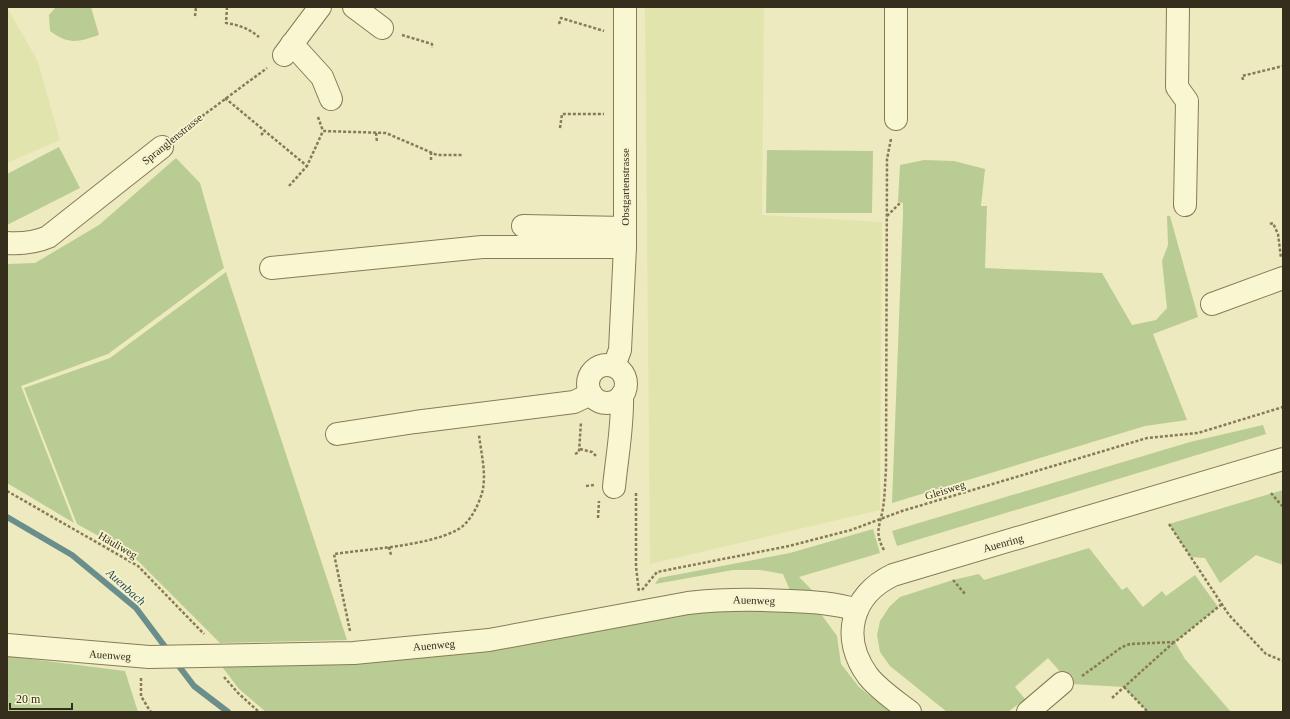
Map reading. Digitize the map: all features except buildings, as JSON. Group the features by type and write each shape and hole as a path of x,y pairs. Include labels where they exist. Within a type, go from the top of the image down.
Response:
{"street":[{"path":"320,7 288,50 322,77 331,99"},
{"path":"354,7 382,28"},
{"name":"Obstgartenstrasse","path":"614,366 620,350 625,238 625,7"},
{"path":"896,7 896,119"},
{"path":"1178,7 1177,86 1187,101 1185,205"},
{"name":"Spranglenstrasse","path":"7,243 23,244 37,242 48,237 162,146"},
{"path":"522,226 625,238"},
{"path":"272,268 482,247 625,238"},
{"path":"1212,304 1283,278"},
{"path":"602,365 614,366 622,372 626,381 625,391 617,399 601,402 591,394 588,382 592,371 602,365"},
{"path":"337,434 415,422 574,402 591,394"},
{"path":"614,487 617,452 621,435 617,399"},
{"name":"Auenring","path":"910,712 869,677 860,664 854,651 852,629 857,610 869,591 880,582 893,575 1283,459"},
{"name":"Auenweg","path":"7,645 145,657 354,653 488,640 715,600 741,598 831,604 857,610"},
{"path":"1028,712 1062,683"}],"path":[{"path":"195,16 196,7"},
{"path":"227,7 226,23 243,26 259,38"},
{"path":"559,24 561,18 606,31"},
{"path":"382,28 432,44 432,48"},
{"name":"Spranglenstrasse","path":"162,146 288,50"},
{"path":"1243,80 1242,76 1283,66"},
{"path":"225,98 307,166"},
{"path":"560,128 562,114 606,114"},
{"path":"289,186 307,166 323,131 318,116"},
{"path":"884,550 879,542 878,531 879,521 883,509 886,469 887,159 896,119"},
{"path":"261,135 264,131"},
{"path":"323,131 386,133 437,155 462,155"},
{"path":"376,133 377,142"},
{"path":"431,152 431,160"},
{"path":"886,216 900,203"},
{"path":"1270,224 1273,223 1278,234 1283,262"},
{"name":"Gleisweg","path":"636,490 636,567 639,594 656,572 789,546 879,521 902,511 1147,438 1198,432 1283,407"},
{"path":"354,653 334,554 389,547 438,538 458,529 475,511 482,492 484,477 476,415"},
{"path":"575,454 580,452 581,415"},
{"name":"Häuliweg","path":"7,491 138,566 206,637 210,643 218,670 238,693 258,712"},
{"path":"1271,493 1282,506"},
{"path":"1169,524 1229,615 1266,654 1283,661"},
{"path":"389,547 391,555"},
{"path":"953,580 966,595"},
{"path":"1112,698 1175,642 1222,604"},
{"path":"1062,683 1071,684 1122,646 1130,644 1175,642"},
{"path":"145,657 141,696 152,712"},
{"path":"1124,687 1148,712"}],"green space":[{"path":"7,7 38,62 60,140 7,163"},
{"path":"56,7 91,7 99,35 74,41 63,39 50,31 49,15"},
{"path":"645,7 764,7 762,215 882,222 880,510 650,564"},
{"path":"59,147 80,188 7,225 7,174"},
{"path":"767,150 873,151 872,213 766,213"},
{"path":"176,158 200,183 224,268 108,354 21,386 74,523 7,483 7,264 35,263 99,225"},
{"path":"924,160 954,161 985,169 981,206 987,206 985,268 1102,273 1132,325 1156,320 1167,308 1162,261 1168,245 1167,216 1170,216 1198,317 1153,334 1187,420 1145,426 892,503 903,215 903,203 898,202 900,165"},
{"path":"226,272 347,640 220,643 131,554 77,524 24,388 110,358"},
{"path":"1263,425 1266,434 897,546 892,531 1190,442"},
{"path":"1283,490 1283,565 1256,555 1220,583 1205,558 1191,557 1169,524"},
{"path":"873,529 880,553 799,577 812,590 801,594 791,593 783,574 760,570 733,570 655,584 659,578 790,553"},
{"path":"1089,548 1122,590 1127,587 1143,607 1162,591 1166,596 1195,575 1218,607 1175,642 1185,659 1231,712 1148,712 1124,687 1071,684 1048,658 1015,687 1025,699 1008,712 947,712 890,666 880,652 877,635 880,621 890,606 900,597 953,580 979,574 984,580"},
{"path":"720,606 821,614 837,636 841,664 859,687 890,712 266,712 239,689 220,664 358,661 540,642"},
{"path":"7,656 125,671 138,712 7,712"}],"waterway":[{"name":"Auenbach","path":"7,517 72,555 136,608 169,652"},
{"name":"Auenbach","path":"175,661 194,686 228,712"}]}
